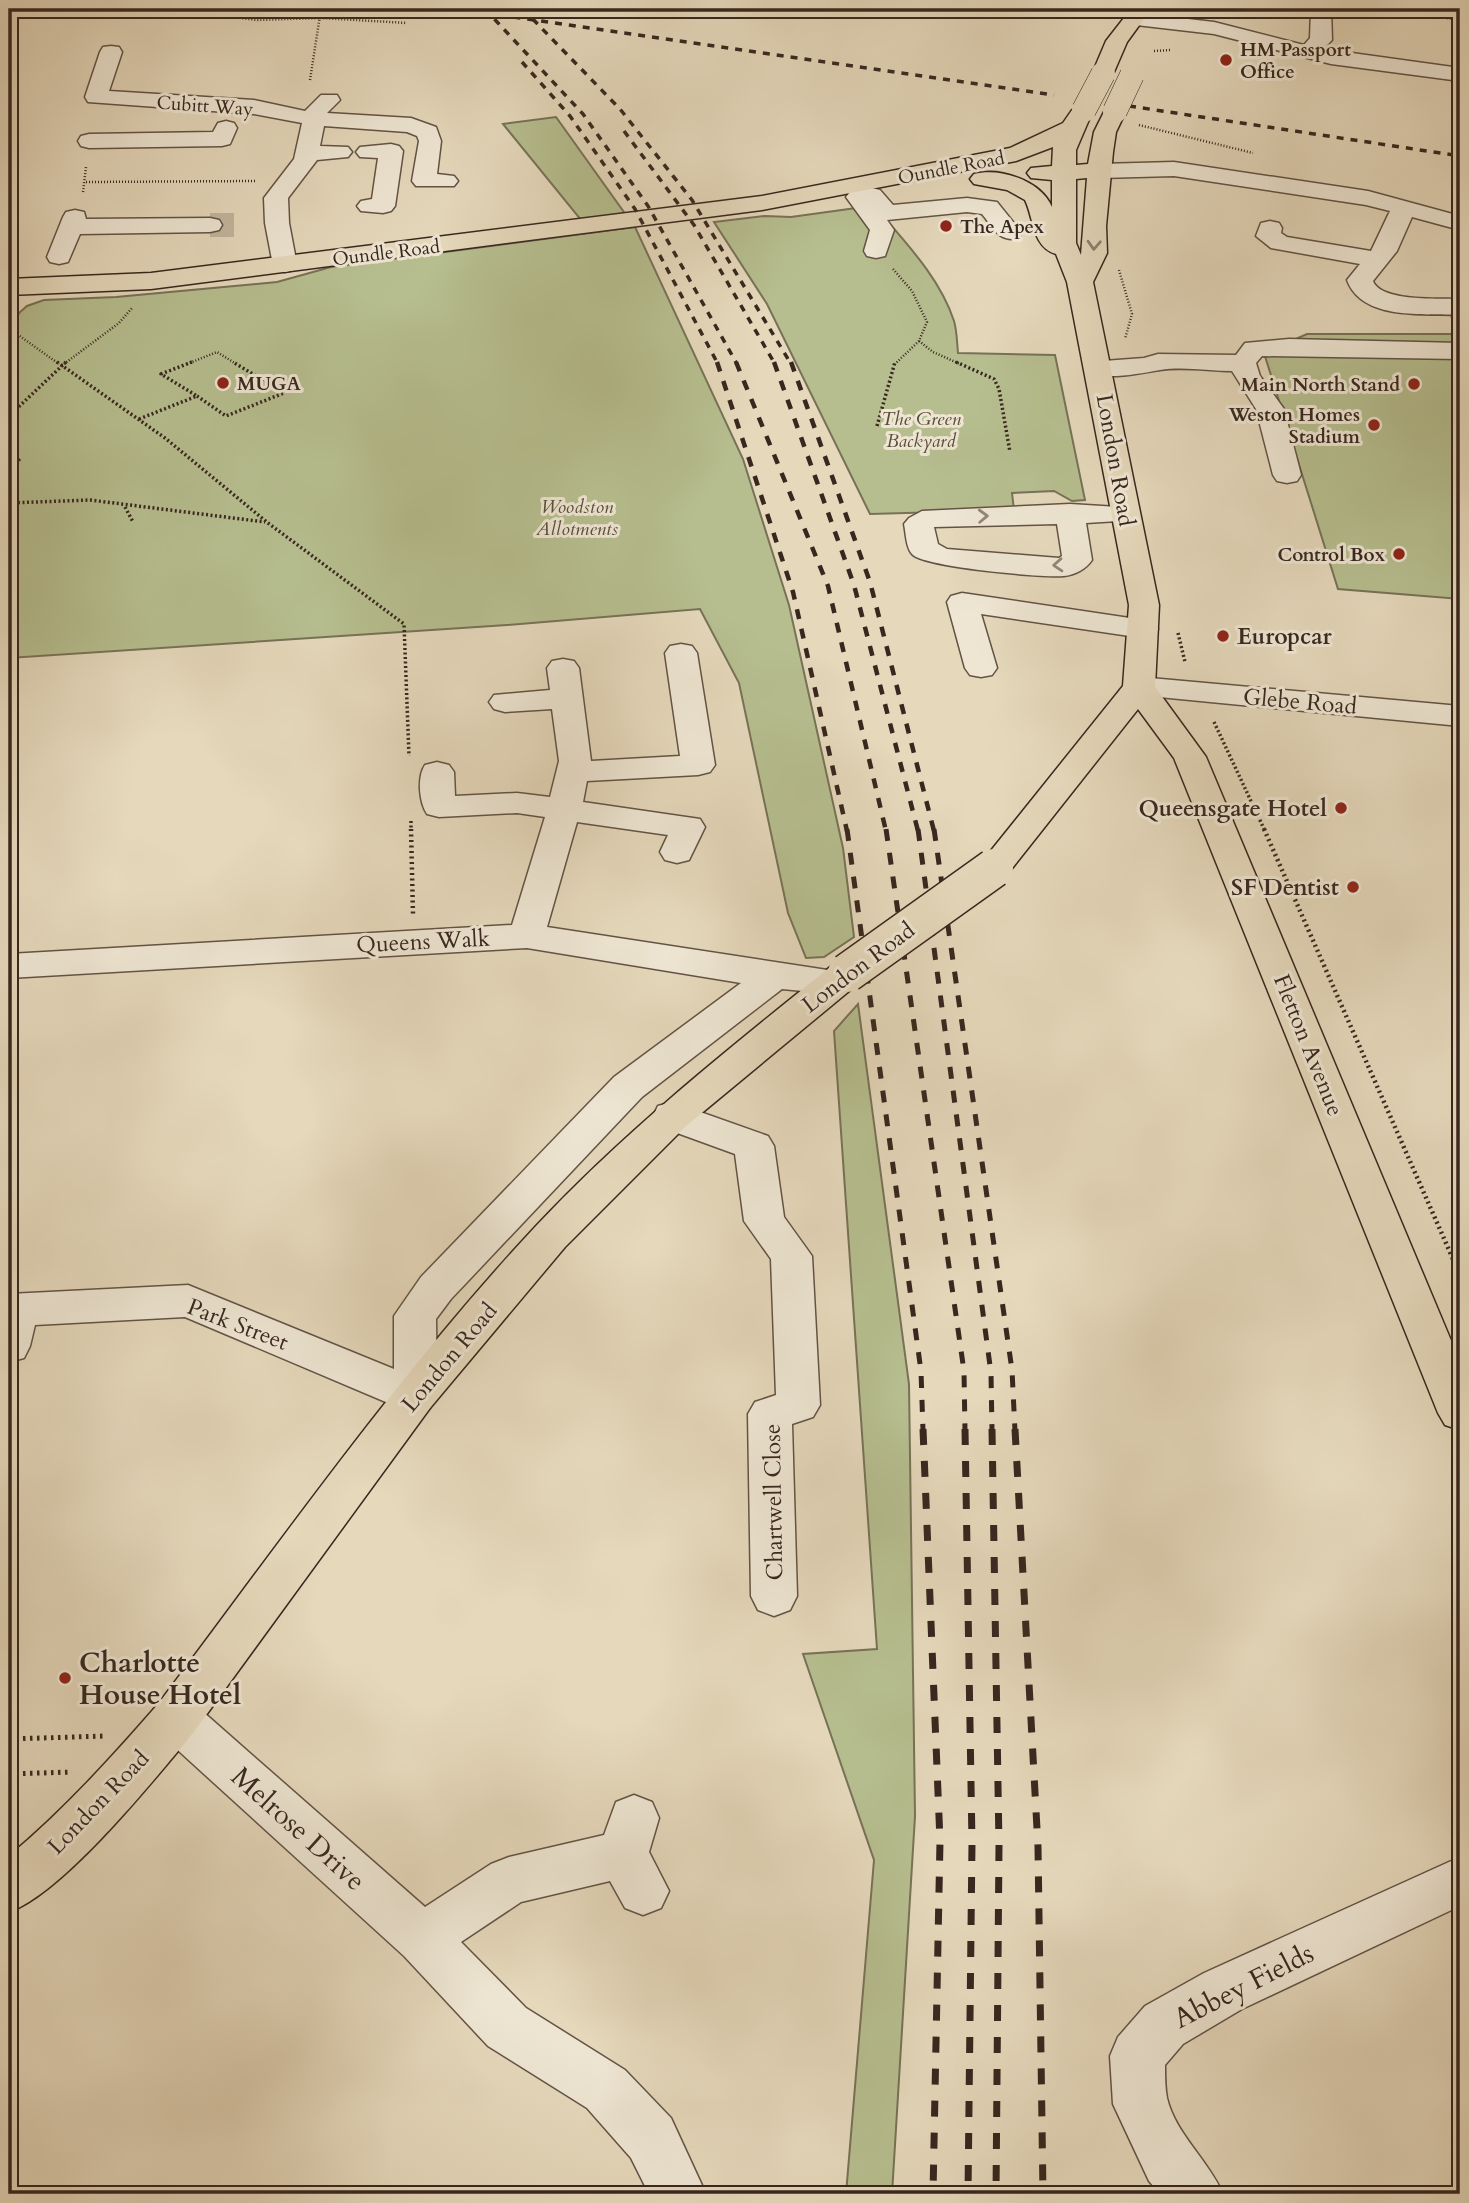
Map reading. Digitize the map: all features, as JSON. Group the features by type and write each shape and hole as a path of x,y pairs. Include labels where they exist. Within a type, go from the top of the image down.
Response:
{"main road":[{"path":"1064,167 1064,150 1078,119 1103,74 1117,41 1139,14"},
{"path":"1080,282 1095,253 1096,204 1105,132 1123,117 1136,62 1139,14"},
{"name":"Oundle Road","path":"9,287 151,281 762,204 1016,154 1049,141 1078,119"},
{"name":"Oundle Road","path":"827,192 1064,167 1100,167"},
{"name":"Oundle Road","path":"762,204 789,207 1064,167"},
{"name":"Oundle Road","path":"1064,167 1064,243 1080,282"},
{"name":"Oundle Road","path":"982,179 1020,187 1034,196 1051,243 1067,251"},
{"name":"London Road","path":"9,1888 55,1849 169,1726 415,1396 551,1236 672,1116 841,978 994,868 1139,687 1144,605 1080,282"},
{"name":"Fletton Avenue","path":"1139,687 1190,757 1460,1413"}],"street":[{"path":"1307,53 1321,40 1321,9"},
{"path":"1139,14 1214,28 1307,53 1460,75"},
{"name":"Cubitt Way","path":"111,52 96,97 229,116 315,114 338,120 422,128 428,132 430,141 424,181 446,181"},
{"path":"285,265 267,224 276,198 298,171 306,153 315,114 334,96"},
{"path":"90,137 222,139 229,116"},
{"path":"1105,132 1119,146 1182,164 1270,181 1284,187"},
{"path":"368,152 391,151 383,206 369,206"},
{"path":"306,153 340,152"},
{"path":"1100,167 1182,164"},
{"path":"1100,167 1174,169 1284,187"},
{"path":"1096,204 1118,187 1145,175 1185,175 1368,198 1460,223"},
{"path":"865,196 887,213 967,205 989,207 1010,233"},
{"path":"865,196 882,230 876,251"},
{"path":"1404,207 1385,251 1360,280 1364,291 1380,302 1460,307"},
{"path":"59,257 73,222 210,226"},
{"path":"1270,228 1268,236 1280,243 1378,260"},
{"path":"1243,363 1254,349 1289,347 1460,351"},
{"path":"1099,368 1158,362 1243,363"},
{"path":"1243,363 1247,376 1270,408 1287,475"},
{"path":"1070,513 1077,560 1064,567 941,557 924,549 919,524 932,517 1070,513 1124,513"},
{"path":"981,668 962,601 1143,629"},
{"path":"573,772 698,765 681,653"},
{"path":"505,702 565,683 575,761 564,810 527,936"},
{"name":"Glebe Road","path":"1139,687 1460,716"},
{"path":"423,767 439,807 517,803 688,827 677,852"},
{"name":"Queens Walk","path":"9,966 527,936 775,976 841,978"},
{"path":"415,1396 415,1316 436,1288 628,1087 775,976"},
{"name":"Chartwell Close","path":"672,1116 754,1146 764,1221 791,1256 798,1405 770,1414 774,1596"},
{"name":"Park Street","path":"12,1322 188,1301 415,1396"},
{"name":"Melrose Drive","path":"169,1726 422,1938 507,2027 606,2089 651,2138 678,2194"},
{"path":"422,1938 509,1881 633,1855"},
{"name":"Abbey Fields","path":"1195,2194 1169,2161 1140,2104 1138,2056 1164,2025 1223,1990 1460,1881"}],"path":[{"path":"169,9 257,20 321,18 407,23"},
{"path":"315,114 306,106 321,9"},
{"path":"1434,9 1433,16 1460,20"},
{"path":"1123,117 1257,153"},
{"path":"73,222 86,182 90,137"},
{"path":"86,182 234,180"},
{"path":"876,251 912,291 927,322 919,341 895,362 877,426"},
{"path":"1118,267 1132,314 1125,339 1128,367"},
{"path":"9,416 61,366 119,323 135,306"},
{"path":"9,329 165,438 268,523 404,624 423,767"},
{"path":"919,341 933,352 994,379 999,389 1010,452"},
{"path":"217,352 284,393 226,416 197,396 162,374 217,352"},
{"path":"138,419 197,396"},
{"path":"9,456 19,460 9,467"},
{"path":"9,503 90,500 268,523"},
{"path":"124,506 133,522"},
{"path":"1177,628 1188,675 1179,691 1212,719 1274,849 1460,1275"},
{"path":"410,817 414,941"},
{"path":"9,1739 169,1726"}],"green space":[{"path":"556,117 626,215 581,220 503,124"},
{"name":"The Green Backyard","path":"871,202 918,258 939,288 954,321 958,353 1055,355 1085,500 1072,501 1054,491 1012,493 1014,510 870,514 767,304 714,222 765,216 791,217 856,208"},
{"name":"Woodston Allotments","path":"635,227 743,459 789,605 843,848 854,937 824,957 806,958 788,913 739,683 700,609 507,625 9,658 9,343 19,313 27,306 44,300 116,297 277,282 331,267"},
{"name":"Weston Homes Stadium","path":"1450,312 1460,313 1460,599 1338,589 1264,353 1307,334 1457,334"},
{"path":"858,1004 909,1384 915,1816 892,2194 846,2194 874,1860 803,1654 877,1649 834,1031"}],"tunnel":[{"path":"210,225 244,225"}],"railway":[{"path":"458,9 489,14"},
{"path":"485,9 489,14"},
{"path":"523,9 534,20"},
{"path":"489,14 534,20"},
{"path":"489,14 583,114 648,206 736,363"},
{"path":"534,20 1054,95"},
{"path":"534,20 620,109 692,200 791,364"},
{"path":"522,62 570,116 635,209 717,362"},
{"path":"1129,106 1460,156"},
{"path":"624,131 694,225 774,363"},
{"path":"717,362 793,592 847,831"},
{"path":"791,362 870,582 934,831"},
{"path":"736,363 828,586 886,831"},
{"path":"774,363 854,585 918,831"},
{"path":"847,829 921,1371 923,1431"},
{"path":"886,829 964,1371 965,1431"},
{"path":"918,829 991,1373 992,1431"},
{"path":"934,829 1012,1370 1015,1431"},
{"path":"923,1429 940,1841 933,2194"},
{"path":"965,1429 972,1843 968,2194"},
{"path":"992,1429 999,1845 996,2194"},
{"path":"1015,1429 1038,1847 1043,2194"}],"place":[{"name":"HM Passport Office","path":"1226,60"},
{"name":"The Apex","path":"946,226"},
{"name":"MUGA","path":"223,383"},
{"name":"Main North Stand","path":"1414,384"},
{"name":"Weston Homes Stadium","path":"1374,425"},
{"name":"Control Box","path":"1399,554"},
{"name":"Europcar","path":"1223,636"},
{"name":"Queensgate Hotel","path":"1341,808"},
{"name":"SF Dentist","path":"1353,887"},
{"name":"Charlotte House Hotel","path":"65,1678"}]}
